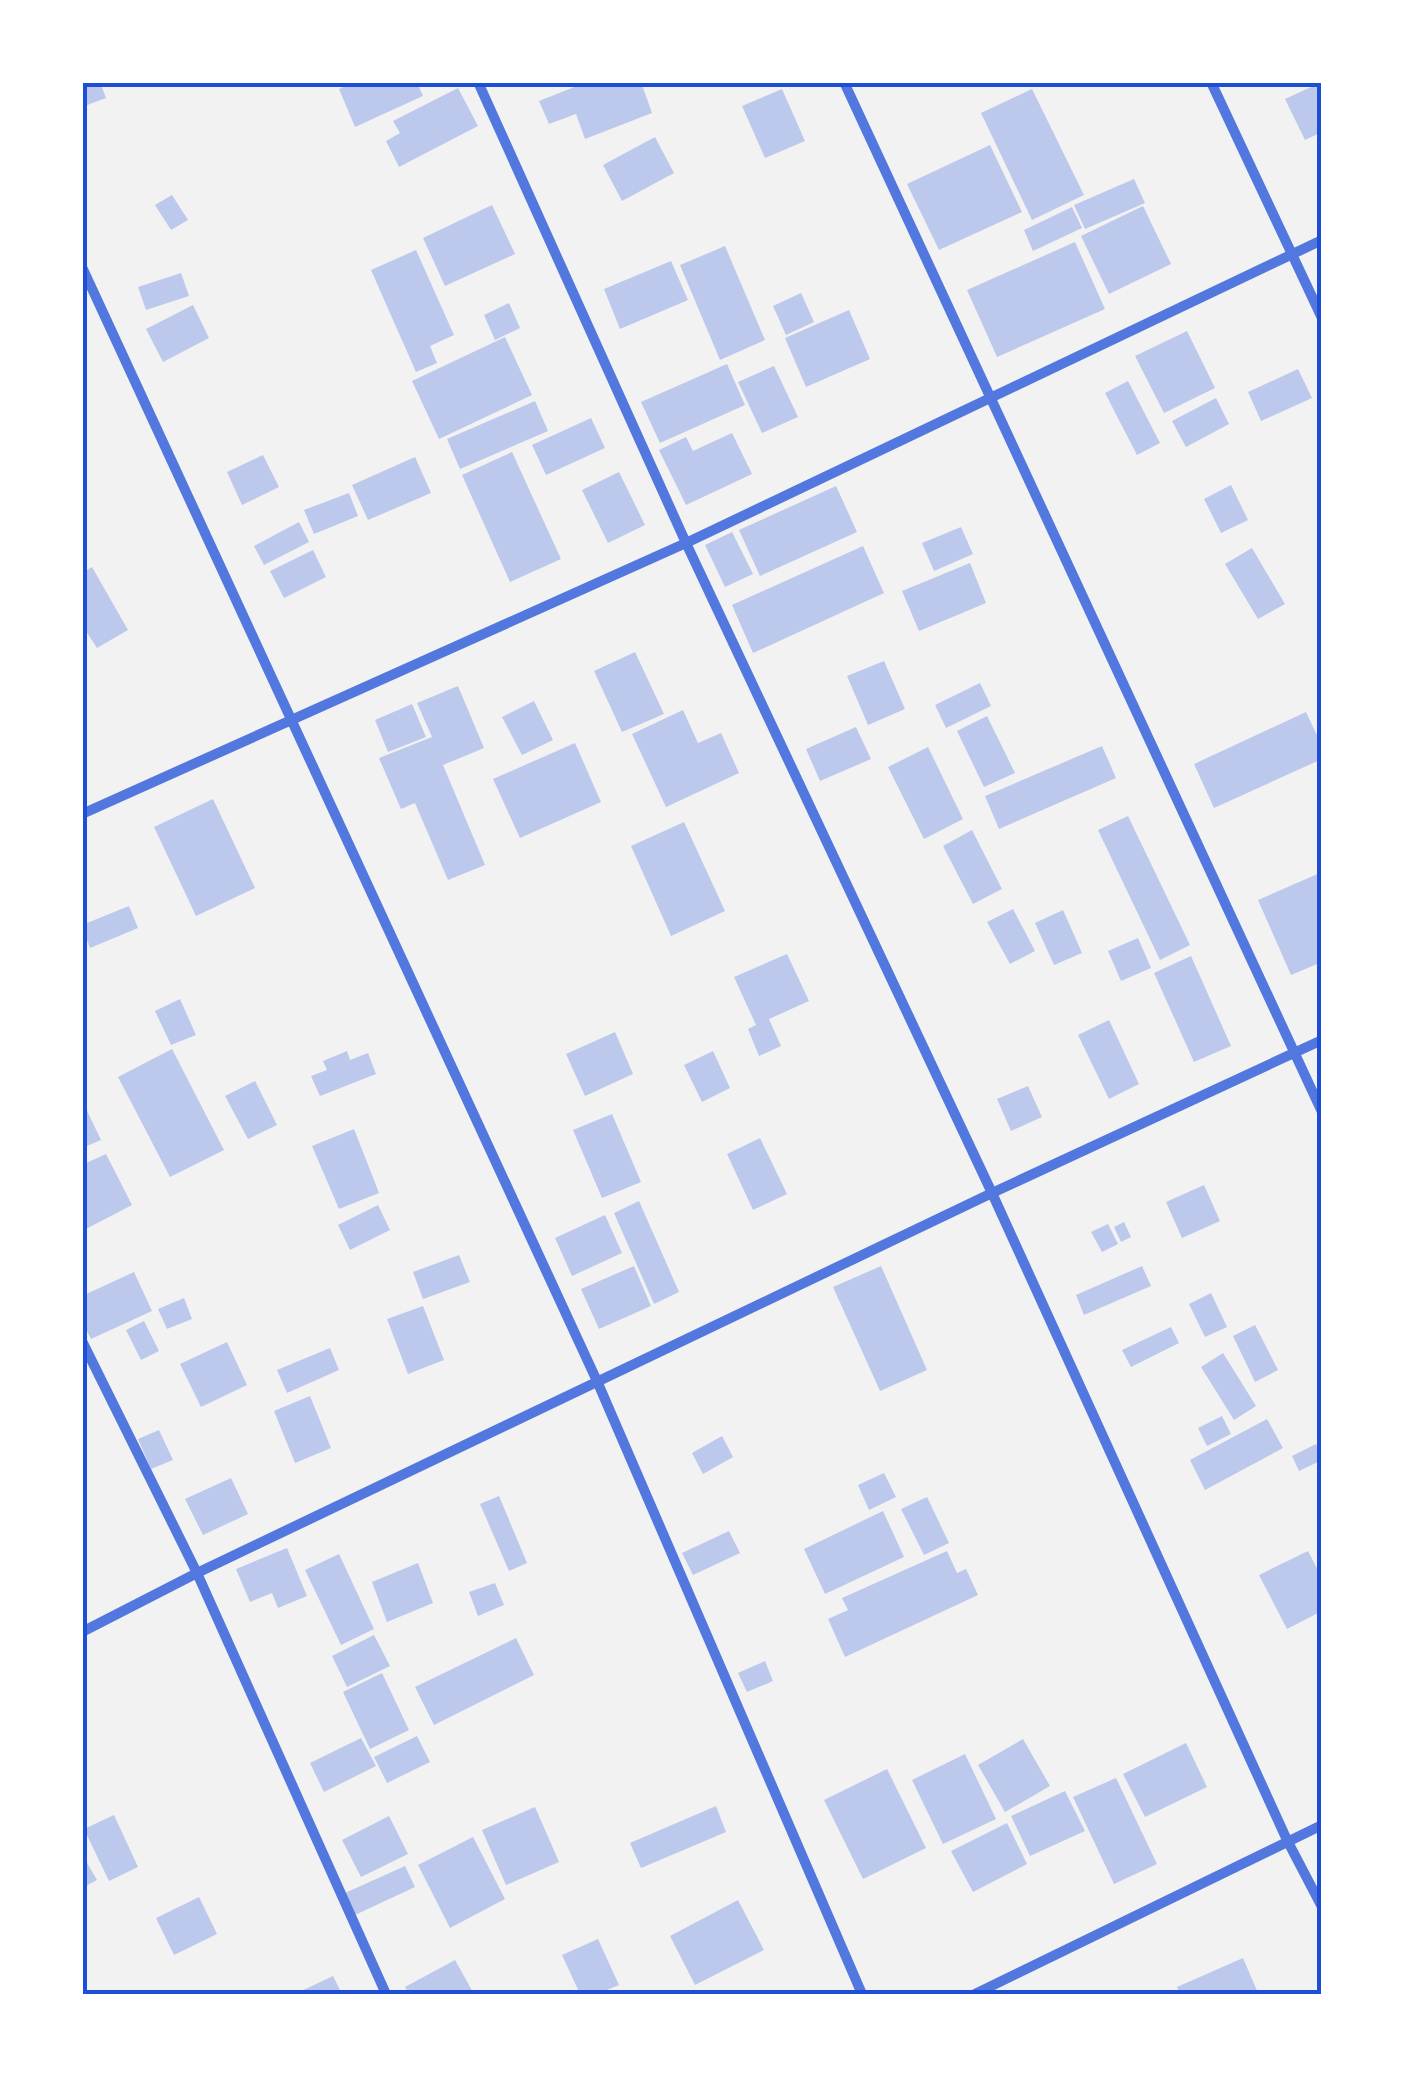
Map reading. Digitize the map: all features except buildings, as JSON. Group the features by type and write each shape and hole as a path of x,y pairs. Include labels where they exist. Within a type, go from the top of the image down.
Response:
{"street":[{"path":"478,82 686,543 992,1192 1287,1840 1322,1907"},
{"path":"844,82 1322,1112"},
{"path":"1211,82 1322,318"},
{"path":"82,814 686,543 1322,240"},
{"path":"82,267 597,1382 862,1994"},
{"path":"82,1632 197,1573 992,1192 1322,1040"},
{"path":"82,1342 197,1573 386,1994"},
{"path":"975,1994 1322,1825"}]}
